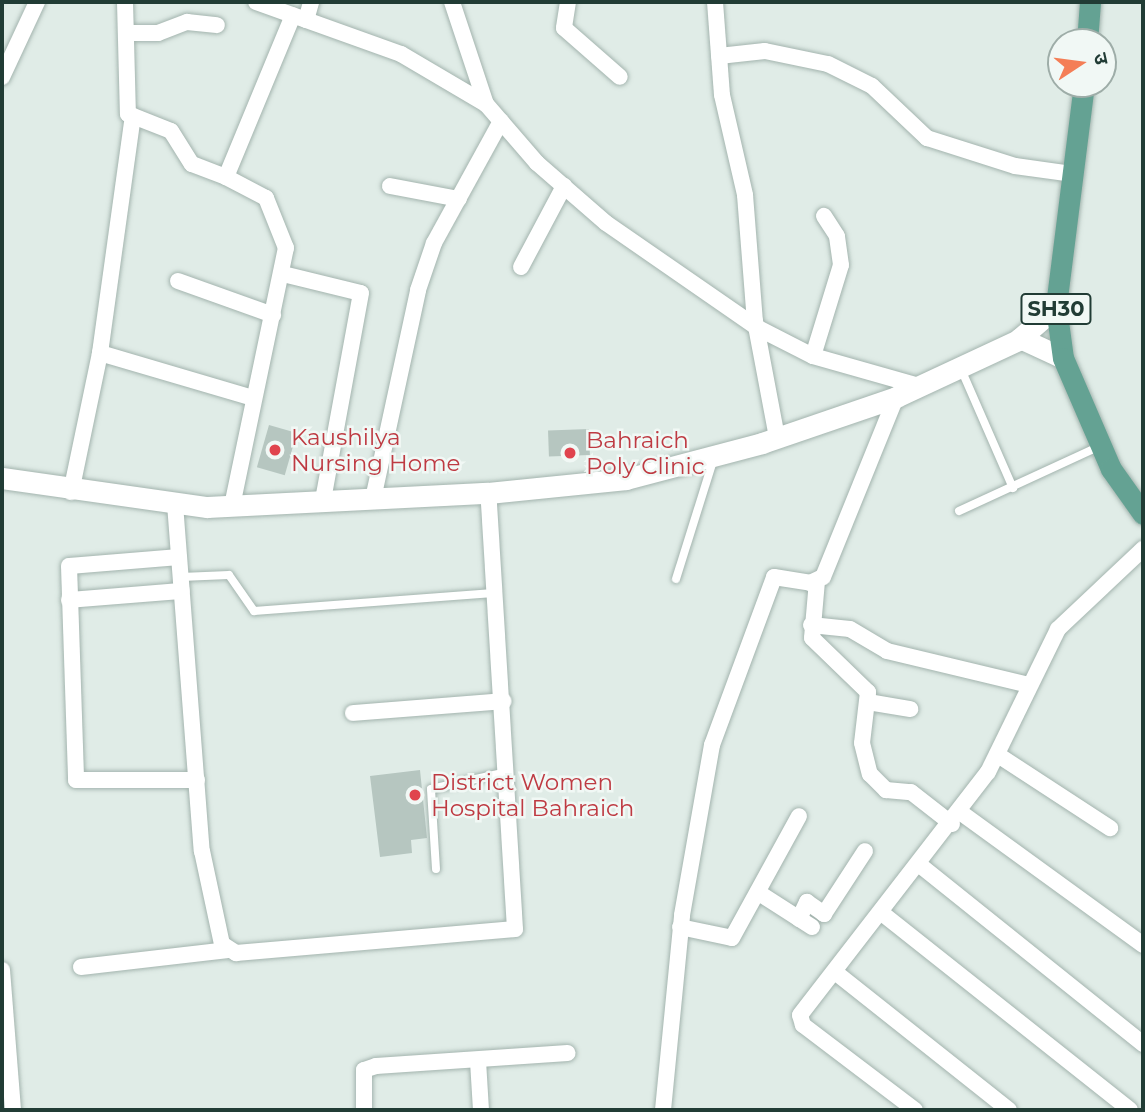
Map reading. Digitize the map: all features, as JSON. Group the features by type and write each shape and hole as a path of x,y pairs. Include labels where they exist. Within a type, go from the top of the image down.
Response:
{"main road":[{"path":"1088,28 1090,2"},
{"name":"SH30","path":"1082,98 1056,307 1063,358 1100,446 1143,514"},
{"path":"2,478 71,492 175,504 232,506 488,493 626,479 777,438 896,397 961,369 1020,338 1056,307"},
{"path":"1020,338 1063,358"}],"street":[{"path":"2,77 37,2"},
{"path":"125,2 125,106 133,116 171,131 192,164 226,177 266,198 284,231 283,274 253,398 232,506"},
{"path":"256,2 401,54 486,104 564,186 756,327 813,356 919,386"},
{"path":"226,177 300,17 310,2"},
{"path":"715,2 719,56 745,195 756,327 777,438"},
{"path":"455,3 486,104"},
{"path":"565,3 564,28 620,77"},
{"path":"126,33 158,33 187,22 217,25"},
{"path":"719,56 765,51 828,64 872,86 927,138 1015,166 1073,174"},
{"path":"71,492 100,353 133,116"},
{"path":"373,499 418,290 459,199 501,121"},
{"path":"390,186 459,199"},
{"path":"521,267 564,186"},
{"path":"813,356 841,265 836,236 824,216"},
{"path":"283,274 361,293 323,501"},
{"path":"178,281 272,315"},
{"path":"100,353 253,398"},
{"path":"896,397 817,581 811,625 815,646 865,688 868,702 862,743 874,781 886,790 911,792 956,818 1143,945"},
{"path":"81,967 228,950 513,932 510,771 492,593 488,493"},
{"path":"175,504 202,851 228,950"},
{"path":"915,1110 799,1020 921,866 998,755 1042,653 1079,604 1143,549"},
{"path":"179,557 71,564 69,600 78,783 197,780"},
{"path":"663,1110 680,927 712,745 736,670 774,577 817,581"},
{"path":"69,600 181,584"},
{"path":"811,625 850,629 887,651 1029,685"},
{"path":"354,713 503,701"},
{"path":"868,702 910,709"},
{"path":"998,755 1110,828"},
{"path":"680,927 732,937 759,893 799,816"},
{"path":"759,893 805,923 807,902 824,914 864,851"},
{"path":"921,866 1143,1044"},
{"path":"883,914 1130,1110"},
{"path":"2,970 13,1110"},
{"path":"835,972 1009,1110"},
{"path":"364,1110 364,1069 568,1053"},
{"path":"478,1060 481,1110"}],"lane":[{"path":"961,369 1013,488"},
{"path":"958,511 1100,446"},
{"path":"676,579 715,455"},
{"path":"181,584 229,575 254,611 492,593"},
{"path":"436,869 431,789 510,771"}],"building":[{"path":"269,425 297,433 285,475 257,467"},
{"path":"589,429 590,455 549,456 548,430"},
{"path":"420,770 427,838 411,840 412,853 380,857 370,776"}],"place":[{"name":"Kaushilya Nursing Home","path":"275,450"},
{"name":"Bahraich Poly Clinic","path":"570,453"},
{"name":"District Women Hospital Bahraich","path":"415,795"}]}
